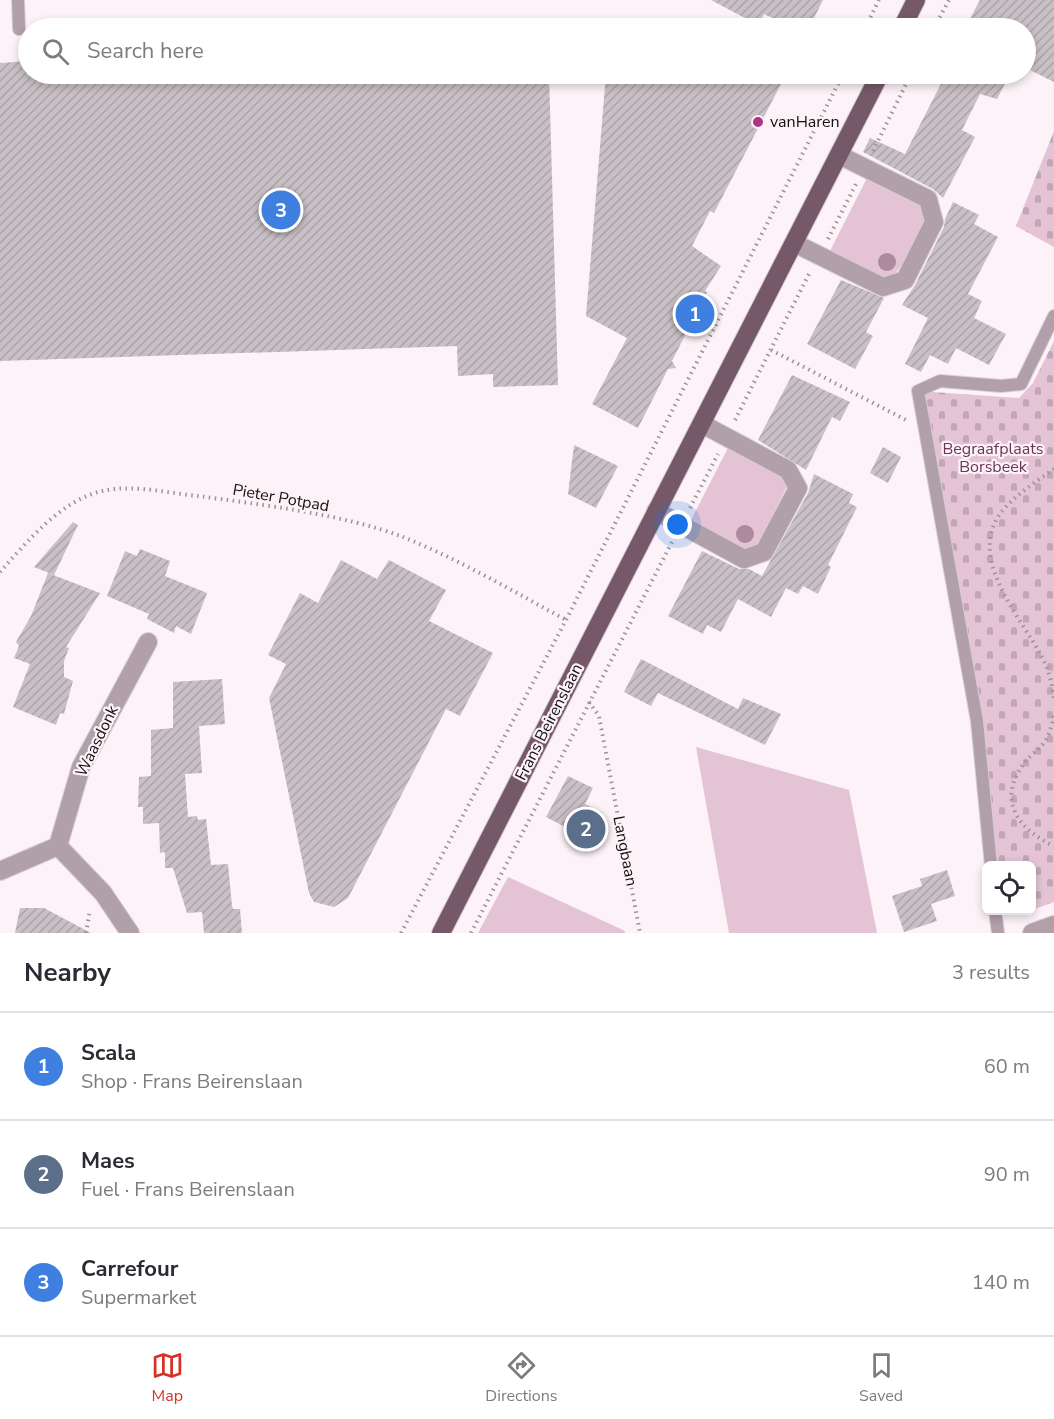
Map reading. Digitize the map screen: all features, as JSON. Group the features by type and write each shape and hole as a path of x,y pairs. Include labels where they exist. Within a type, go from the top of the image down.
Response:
{"main road":[{"path":"907,18 916,0"},
{"name":"Frans Beirenslaan","path":"441,933 875,84"}],"street":[{"path":"794,243 883,287 905,280 934,222 927,199 839,155"},
{"path":"656,511 744,559 764,552 798,488 788,470 702,424"},
{"name":"Waasdonk","path":"58,846 81,767 148,642"},
{"path":"0,871 58,846 103,893 130,933"},
{"path":"1032,933 1054,925"}],"lane":[{"path":"18,0 19,18"},
{"path":"991,861 977,721 918,391 940,381 1001,386 1021,384 1054,316"},
{"path":"996,915 998,933"}],"path":[{"path":"870,18 879,0"},
{"path":"939,18 949,0"},
{"path":"401,933 566,620 838,84"},
{"path":"471,933 906,84"},
{"path":"771,350 926,430"},
{"path":"1054,469 1003,510 991,536 991,560 1000,589 1043,658 1053,686 1054,701"},
{"name":"Pieter Potpad","path":"0,572 36,531 82,498 103,491 131,488 210,498 316,516 401,536 447,556 566,620"},
{"name":"Langbaan","path":"589,701 599,716 640,933"},
{"path":"1054,716 1047,739 1022,766 1011,789 1014,816 1036,837 1054,846"}],"green space":[{"path":"1054,131 1054,247 1016,226"},
{"path":"867,178 924,207 922,225 913,246 901,267 888,280 830,251"},
{"name":"Begraafplaats Borsbeek","path":"1054,341 1054,902 1036,909 1036,861 991,861 977,721 918,391 1019,398 1033,383"},
{"path":"729,446 785,474 788,484 757,547 746,551 690,522"},
{"path":"696,747 849,790 877,933 729,933"},
{"path":"508,877 623,930 626,933 478,933"}],"building":[{"path":"711,0 823,0 814,18 772,18 764,14 762,18 745,18"},
{"path":"980,0 1054,0 1054,82 1036,73 1036,18 970,18"},
{"path":"18,62 18,84 549,84 558,385 493,387 493,374 458,376 457,346 0,361 0,63"},
{"path":"605,84 781,84 714,213 710,211 692,246 721,266 705,291 707,292 672,361 676,368 668,369 638,428 592,404 627,338 586,316"},
{"path":"941,84 1005,84 997,99 980,94 962,130 975,137 943,198 933,189 863,152 870,138 905,154"},
{"path":"953,202 979,215 974,224 998,237 968,294 982,301 974,318 1006,334 989,365 956,348 948,364 930,355 921,372 905,364 928,318 902,305 915,285 944,227"},
{"path":"841,280 884,298 866,332 873,336 855,369 807,344"},
{"path":"792,375 850,402 840,421 832,417 806,470 758,440"},
{"path":"574,445 618,466 596,508 568,494"},
{"path":"883,447 901,457 888,483 870,473"},
{"path":"814,474 853,494 849,503 857,507 828,565 831,567 818,594 803,586 798,594 786,588 771,617 738,599 721,632 707,625 703,634 668,616 702,551 739,569 749,569 762,576 808,493"},
{"path":"73,522 78,525 54,575 34,567"},
{"path":"140,549 170,561 165,576 207,593 191,634 176,626 174,633 147,619 149,614 107,596 125,551 137,556"},
{"path":"341,560 377,579 389,560 446,590 429,621 493,653 460,716 446,709 348,898 334,907 314,902 309,893 269,698 286,664 268,655 300,593 318,603"},
{"path":"48,573 100,593 66,647 69,648 64,661 64,677 73,681 64,714 60,713 56,725 13,707 30,664 14,658 19,646 16,642 31,616"},
{"path":"641,659 738,709 743,698 781,714 765,745 658,693 651,706 624,692"},
{"path":"222,679 225,724 199,726 202,773 185,774 188,817 197,816 198,820 206,819 211,865 228,864 232,906 233,909 240,909 242,933 204,933 202,912 187,913 173,868 165,868 165,852 160,853 159,823 143,824 143,807 138,807 139,777 151,776 151,730 173,728 173,682"},
{"path":"568,776 593,788 585,804 603,813 590,840 546,817"},
{"path":"947,870 955,896 931,904 937,921 904,932 892,896 922,886 920,879"},
{"path":"20,908 44,908 91,933 15,933"}],"place":[{"name":"vanHaren","path":"758,122"},
{"name":"Carrefour","path":"281,210"},
{"name":"Scala","path":"695,314"},
{"name":"Maes","path":"586,829"}]}
